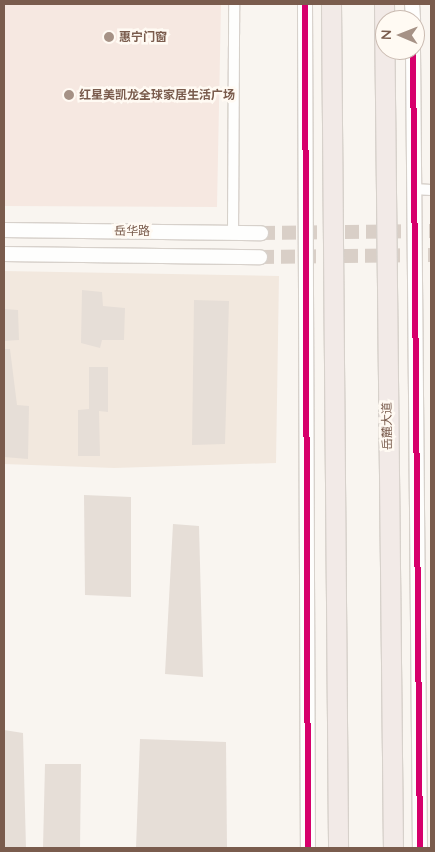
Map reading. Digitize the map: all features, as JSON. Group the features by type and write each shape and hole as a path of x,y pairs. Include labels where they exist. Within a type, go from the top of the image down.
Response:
{"highway":[{"path":"331,4 338,848"},
{"name":"岳麓大道","path":"384,4 392,848"}],"street":[{"path":"232,232 234,4"},
{"path":"305,4 308,848"},
{"path":"413,60 424,845"},
{"path":"414,189 431,190"},
{"name":"岳华路","path":"4,230 261,233"},
{"name":"岳华路","path":"4,254 260,257"}],"shaded area":[{"path":"4,4 221,4 217,207 4,206"},
{"path":"4,271 279,276 276,463 114,468 4,464"}],"building":[{"path":"82,290 102,292 103,306 125,308 124,340 102,340 100,348 81,343"},
{"path":"194,300 229,301 225,444 192,445"},
{"path":"4,309 18,310 19,340 4,341"},
{"path":"4,349 10,349 17,405 29,406 28,459 4,457"},
{"path":"89,367 108,367 108,412 99,411 100,456 78,456 78,410 89,409"},
{"path":"84,495 131,497 131,597 85,595"},
{"path":"173,524 199,526 203,677 165,674"},
{"path":"4,730 23,733 26,848 4,848"},
{"path":"140,739 226,742 227,848 136,848"},
{"path":"45,764 81,764 80,848 43,848"}],"tunnel":[{"path":"261,233 431,231"},
{"path":"260,257 431,255"}],"cycle path":[{"path":"305,4 308,848"},
{"path":"413,60 420,848"}],"place":[{"name":"惠宁门窗","path":"109,37"},
{"name":"红星美凯龙全球家居生活广场","path":"69,95"}]}
